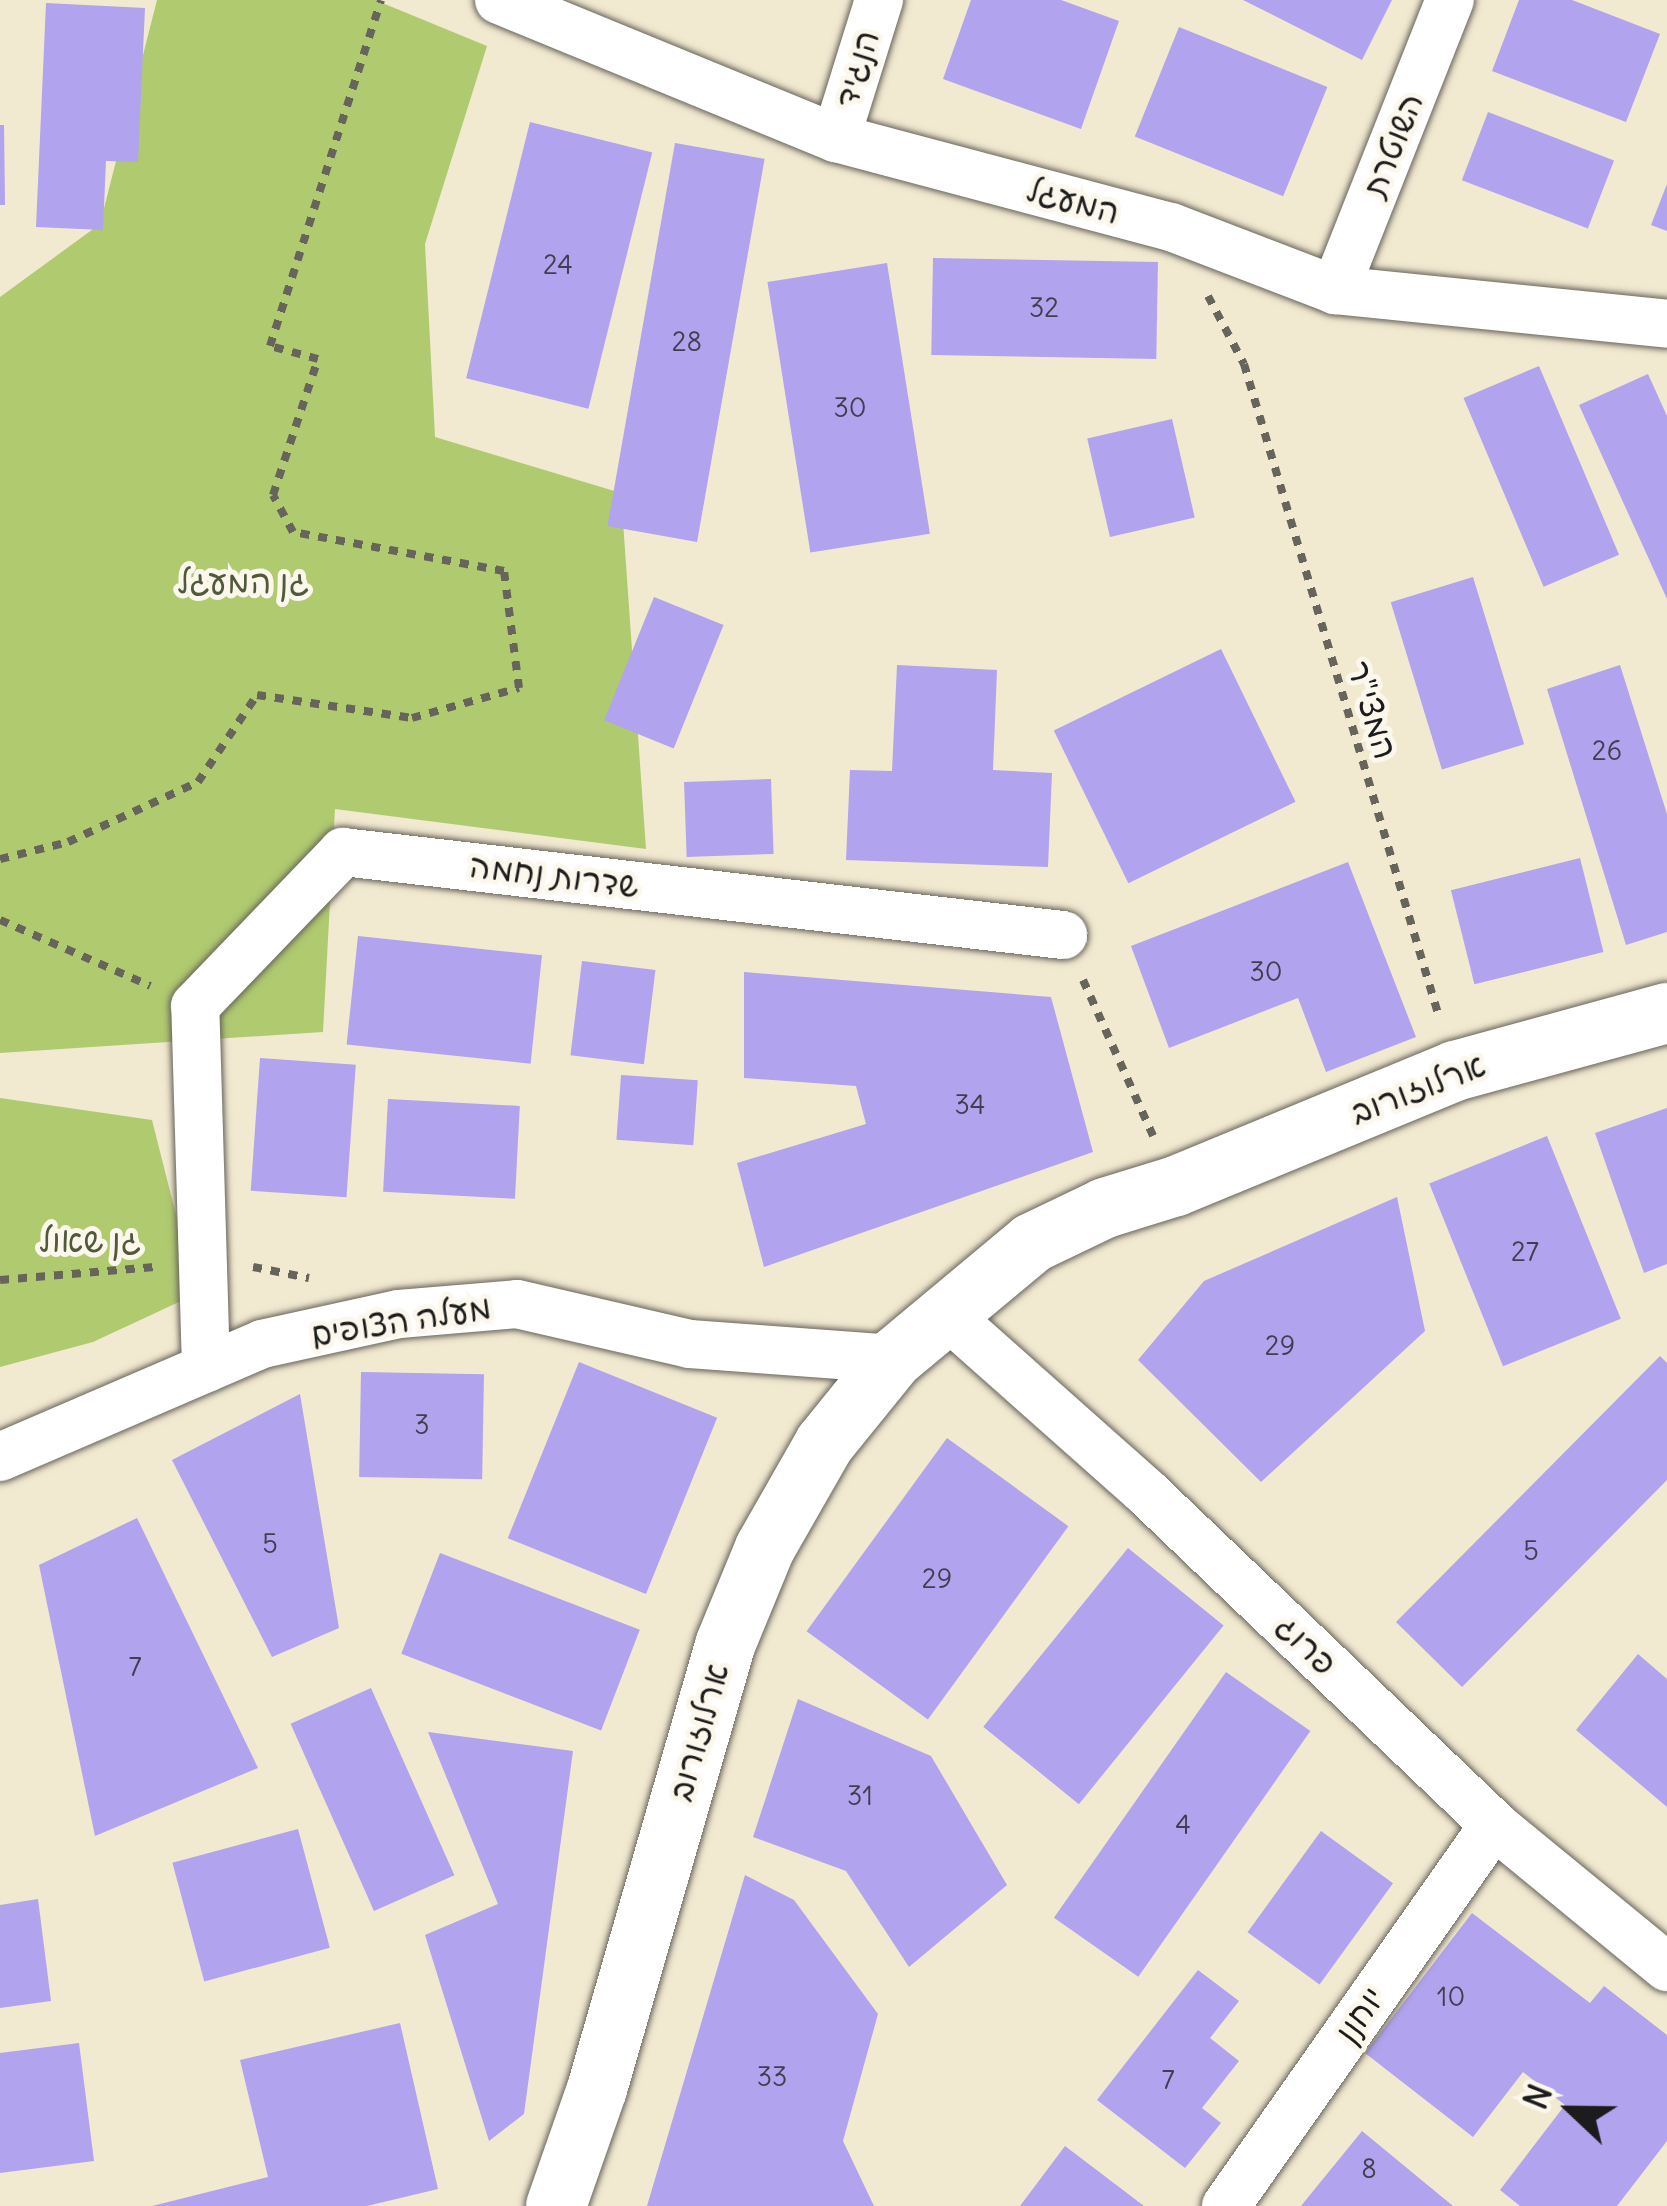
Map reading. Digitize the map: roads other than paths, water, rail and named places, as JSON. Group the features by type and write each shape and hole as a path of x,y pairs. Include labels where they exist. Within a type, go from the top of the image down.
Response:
{"street":[{"name":"המעגל","path":"499,0 836,138 1172,227 1335,290 1667,324"},
{"name":"הנגיד","path":"836,138 879,0"},
{"name":"השוטרת","path":"1335,290 1450,0"},
{"name":"שדרות נחמה","path":"206,1368 195,1006 343,852 1063,935"},
{"name":"ארלוזורוב","path":"556,2206 596,2090 724,1645 765,1548 826,1443 893,1359 950,1317 969,1291 1032,1243 1105,1208 1176,1186 1455,1071 1667,1013"},
{"name":"מעלה הצופים","path":"0,1457 262,1344 399,1314 517,1304 690,1344 893,1359"},
{"name":"פרוג","path":"950,1317 1145,1491 1494,1825 1667,1967"},
{"name":"יוחנן","path":"1226,2206 1494,1825"}],"park label":[{"name":"גן המעגל","path":"243,582"},
{"name":"גן שאול","path":"90,1241"}]}
